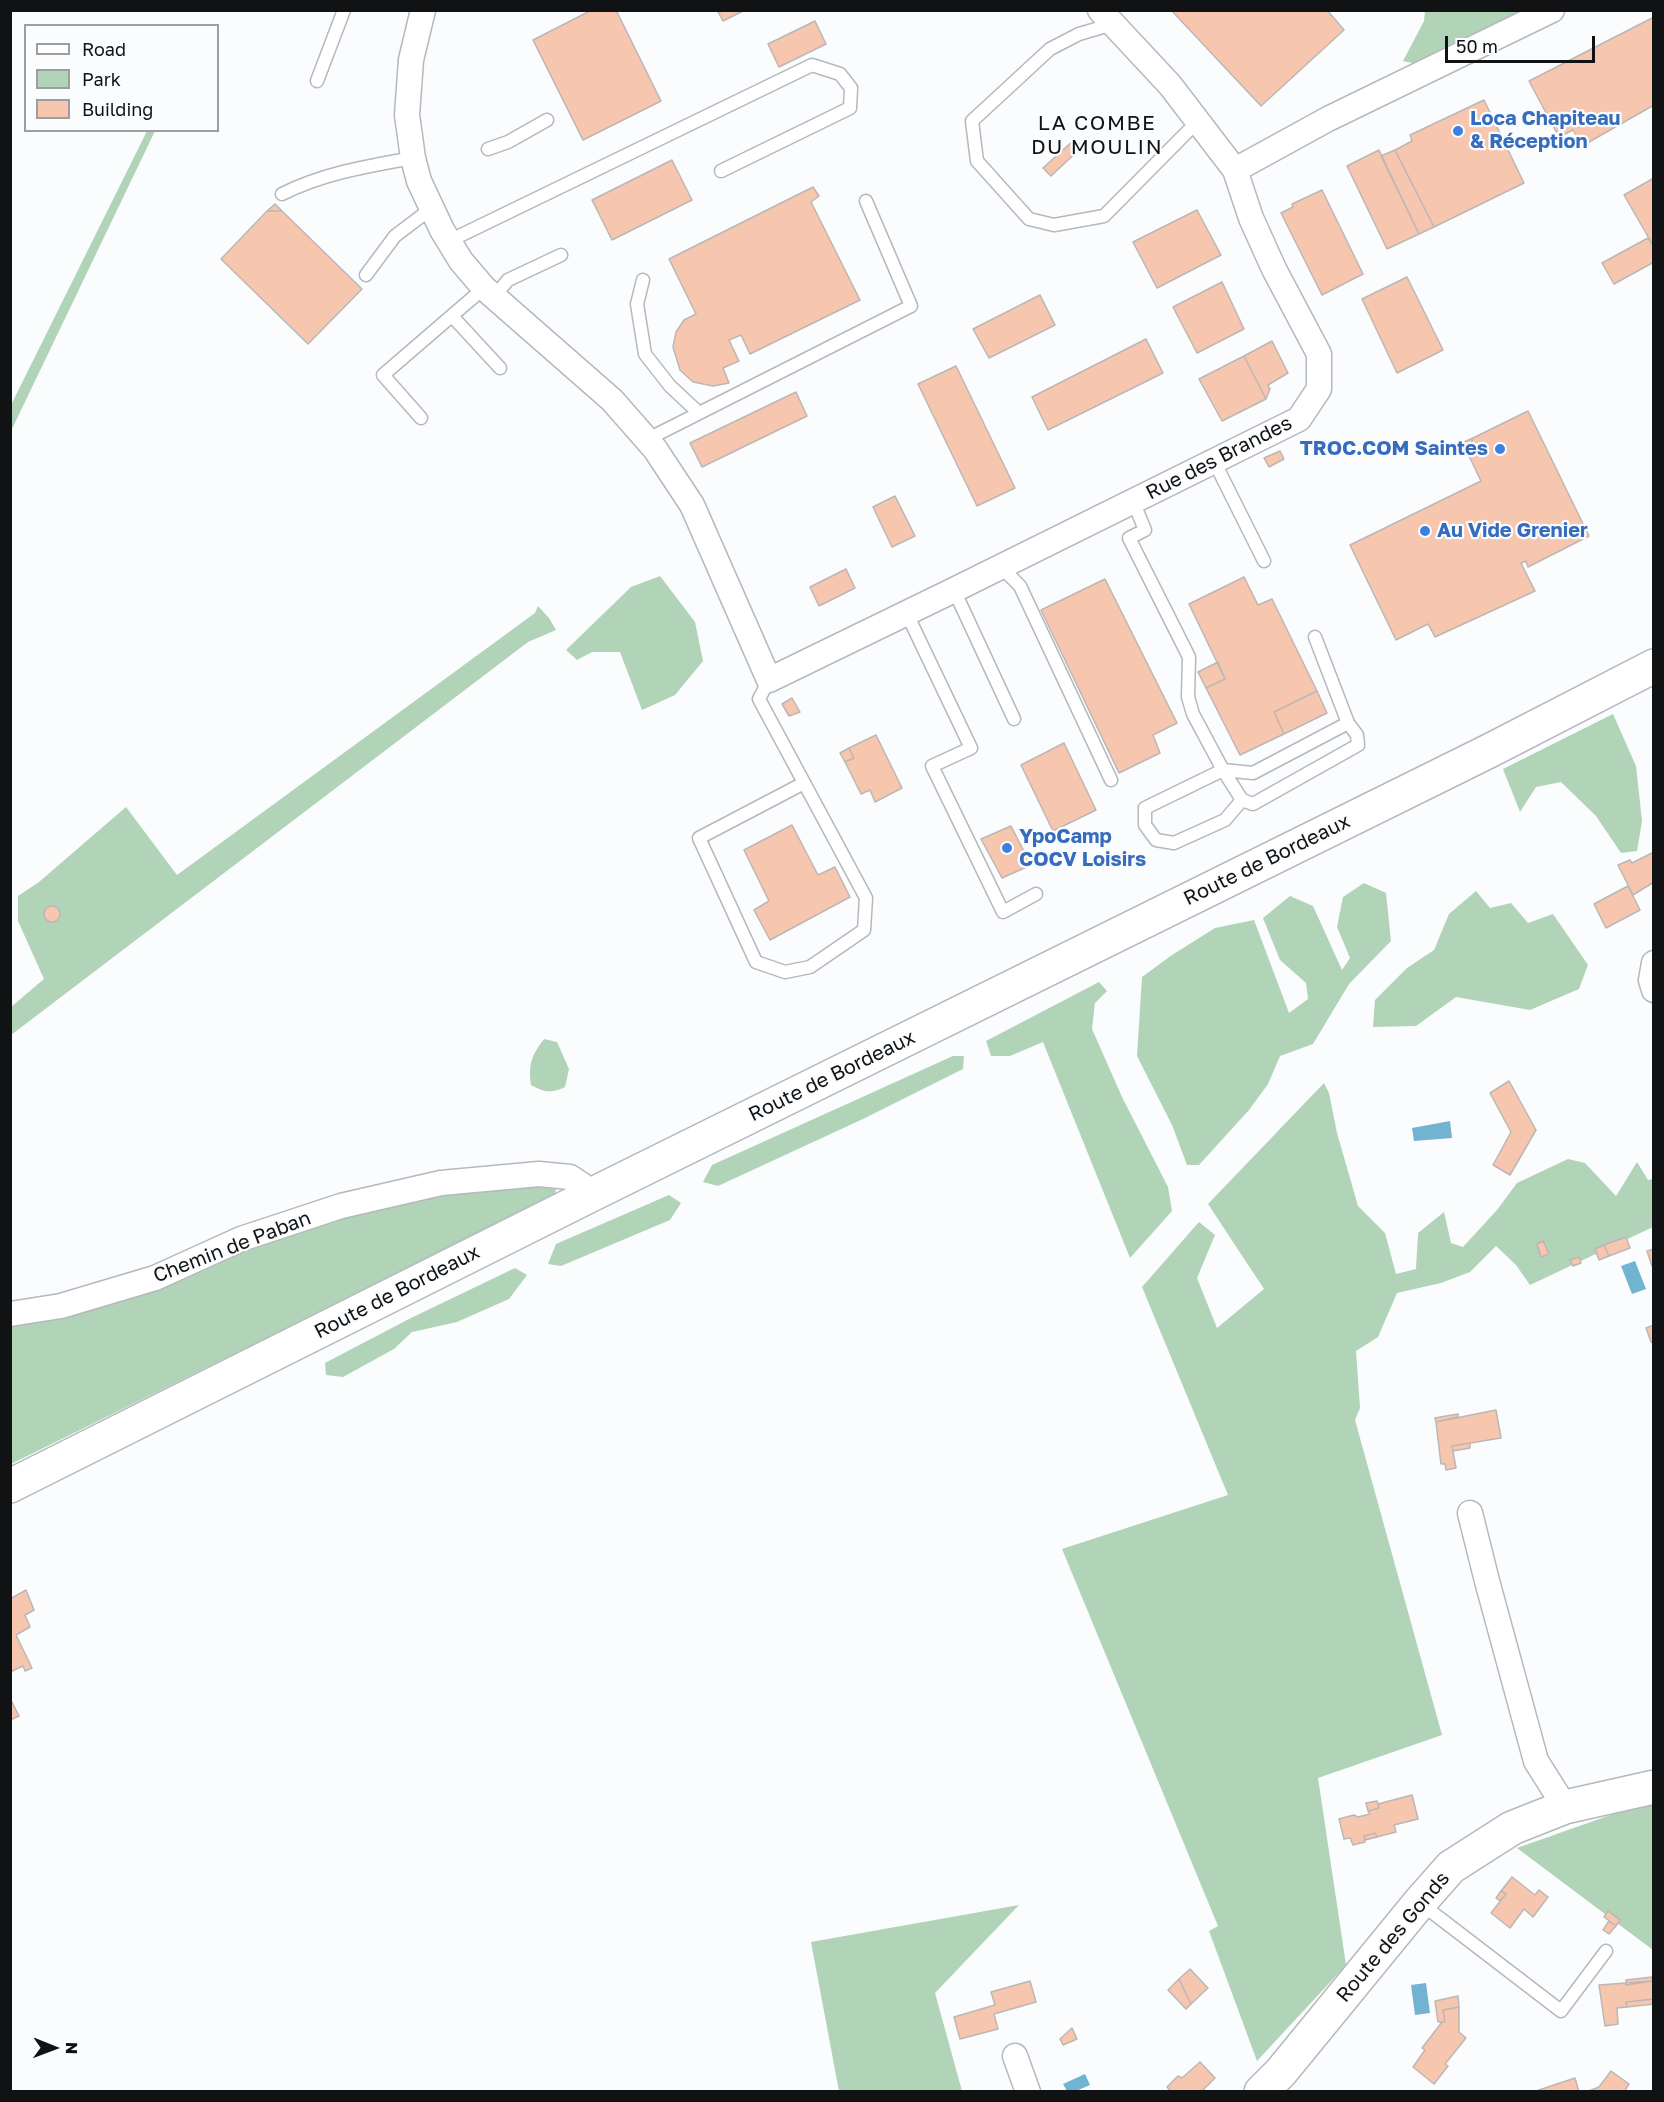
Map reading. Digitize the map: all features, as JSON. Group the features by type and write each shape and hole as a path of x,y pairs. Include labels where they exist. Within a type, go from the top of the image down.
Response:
{"main road":[{"name":"Route de Bordeaux","path":"10,1486 591,1195 1489,751 1653,666"},
{"name":"Route des Gonds","path":"1275,2085 1419,1902 1451,1867 1512,1828 1565,1807 1653,1787"}],"street":[{"path":"423,10 411,60 408,115 413,158 419,181 449,241 461,261 489,293 612,400 655,449 692,505 769,680"},
{"path":"1107,17 1170,86 1236,170 1328,119 1552,10"},
{"name":"Rue des Brandes","path":"769,680 954,591 1299,419 1319,389 1319,354 1251,218 1236,170"},
{"path":"1653,963 1651,980 1653,990"},
{"name":"Chemin de Paban","path":"10,1314 62,1306 155,1278 241,1239 341,1206 441,1183 539,1174 570,1177 591,1195"},
{"path":"1470,1513 1536,1761 1565,1807"},
{"path":"1015,2056 1028,2091"}],"lane":[{"path":"317,81 344,10"},
{"path":"1107,17 1050,50 972,121 977,161 1029,219 1054,225 1104,216 1198,121"},
{"path":"449,241 812,65 840,74 851,88 850,108 721,171"},
{"path":"488,148 508,142 548,120"},
{"path":"282,194 305,182 339,171 413,158"},
{"path":"646,440 911,306 866,201"},
{"path":"366,275 395,236 432,208"},
{"path":"421,418 383,375 452,316 508,280 561,255"},
{"path":"643,280 637,304 645,354 670,386 699,413"},
{"path":"452,316 500,368"},
{"path":"1214,461 1264,561"},
{"path":"1133,501 1145,530 1129,538 1189,657 1188,697 1193,714 1242,800 1253,804 1358,745 1357,735 1347,723 1315,637"},
{"path":"1001,567 1020,586 1111,780"},
{"path":"954,591 1014,719"},
{"path":"907,614 971,748 932,766 1003,912 1036,894"},
{"path":"769,680 759,699 866,898 864,930 810,967 785,972 756,962 699,838 804,783"},
{"path":"1242,800 1225,820 1174,843 1156,840 1145,825 1145,808 1223,770 1253,773 1347,723"},
{"path":"1419,1902 1561,2011 1606,1951"}],"green space":[{"path":"1425,11 1523,11 1430,67 1403,61 1424,21"},
{"path":"147,132 155,132 11,431 11,405"},
{"path":"660,576 695,622 703,661 675,695 642,710 620,652 592,652 577,660 566,650 631,587"},
{"path":"538,606 556,630 528,642 11,1035 11,1007 44,979 18,921 18,896 39,882 126,807 177,875 535,613"},
{"path":"1613,714 1636,766 1642,821 1637,851 1621,853 1596,816 1561,782 1536,787 1520,812 1503,769"},
{"path":"1364,883 1386,893 1391,941 1349,984 1313,1044 1280,1056 1268,1084 1249,1110 1199,1165 1187,1165 1172,1125 1137,1056 1142,977 1215,928 1254,920 1289,1013 1308,999 1306,983 1280,960 1263,918 1290,896 1313,906 1342,970 1350,958 1337,927 1343,897"},
{"path":"1476,891 1490,908 1511,903 1528,923 1553,914 1588,965 1579,989 1530,1010 1456,997 1416,1026 1373,1027 1375,1000 1407,968 1434,950 1449,914"},
{"path":"1099,982 1107,991 1095,1003 1092,1029 1122,1097 1168,1187 1172,1211 1130,1258 1043,1042 1010,1056 991,1056 986,1041"},
{"path":"544,1039 557,1042 569,1069 565,1087 556,1091 544,1091 531,1085 532,1060"},
{"path":"953,1056 964,1056 963,1069 863,1119 718,1186 703,1182 712,1165"},
{"path":"1324,1083 1329,1093 1337,1133 1358,1206 1385,1233 1396,1274 1416,1269 1418,1233 1444,1212 1451,1243 1463,1247 1497,1210 1517,1183 1568,1159 1585,1163 1616,1196 1637,1162 1648,1180 1653,1179 1653,1227 1530,1285 1516,1265 1496,1246 1470,1272 1441,1283 1397,1293 1378,1337 1356,1351 1360,1408 1355,1420 1442,1735 1318,1778 1346,1965 1257,2061 1209,1931 1218,1926 1062,1549 1228,1495 1142,1287 1199,1222 1215,1235 1197,1278 1217,1328 1264,1289 1208,1204"},
{"path":"551,1183 556,1188 555,1196 11,1464 11,1314 440,1186"},
{"path":"669,1195 681,1203 670,1220 561,1266 548,1264 556,1244"},
{"path":"515,1268 527,1275 509,1299 457,1322 412,1332 394,1349 343,1377 326,1375 325,1363"},
{"path":"1653,1800 1653,1950 1517,1848"},
{"path":"1019,1905 935,1993 962,2091 839,2091 811,1942"}],"water":[{"path":"1450,1121 1452,1138 1414,1141 1412,1128"},
{"path":"1635,1261 1646,1289 1632,1294 1621,1266"},
{"path":"1426,1983 1430,2013 1415,2015 1411,1985"},
{"path":"1085,2074 1090,2085 1076,2091 1067,2091 1063,2084"}],"building":[{"path":"592,10 616,10 661,101 583,140 533,40"},
{"path":"717,10 745,10 723,21"},
{"path":"1171,10 1327,10 1344,30 1261,106"},
{"path":"1654,17 1654,105 1582,146 1573,130 1559,137 1529,81"},
{"path":"815,21 826,44 779,67 768,44"},
{"path":"1484,100 1524,183 1434,227 1395,150 1412,141 1410,135"},
{"path":"1075,139 1082,147 1051,176 1043,168"},
{"path":"1379,150 1419,234 1387,249 1347,166"},
{"path":"1395,150 1434,227 1419,234 1381,156"},
{"path":"672,160 692,200 612,240 592,200"},
{"path":"1654,178 1654,247 1624,195"},
{"path":"813,187 819,196 811,202 860,300 750,354 741,335 729,340 739,361 723,368 729,383 713,386 693,382 680,370 673,347 676,332 684,320 696,314 669,259"},
{"path":"1322,190 1363,274 1322,295 1281,213 1293,207 1292,204"},
{"path":"275,204 282,211 267,211"},
{"path":"1197,210 1221,255 1157,288 1133,242"},
{"path":"267,211 282,211 362,289 308,344 221,259"},
{"path":"1648,238 1654,247 1654,262 1614,284 1602,263"},
{"path":"1407,277 1443,350 1397,373 1362,299"},
{"path":"1222,282 1244,329 1197,353 1173,307"},
{"path":"1040,295 1055,325 989,358 973,329"},
{"path":"1146,339 1163,373 1048,430 1032,397"},
{"path":"1272,341 1288,373 1268,385 1270,389 1266,399 1244,356"},
{"path":"1244,356 1266,399 1222,421 1199,379"},
{"path":"956,366 1015,488 977,506 918,384"},
{"path":"796,392 807,416 702,467 690,443"},
{"path":"1528,411 1589,536 1528,567 1526,561 1521,563 1535,591 1435,637 1428,624 1396,640 1350,545 1481,481 1468,454 1473,438"},
{"path":"1473,438 1468,454 1462,443"},
{"path":"1280,451 1284,459 1269,467 1264,458"},
{"path":"895,496 915,536 892,547 873,507"},
{"path":"846,569 855,588 819,606 810,587"},
{"path":"1244,577 1258,605 1272,599 1317,691 1274,712 1284,734 1240,755 1206,688 1225,679 1189,604"},
{"path":"1105,579 1177,723 1153,735 1160,753 1119,773 1041,610"},
{"path":"1218,662 1225,679 1206,688 1198,672"},
{"path":"1317,691 1327,713 1284,734 1274,712"},
{"path":"792,698 800,712 789,716 782,704"},
{"path":"876,735 902,788 875,802 870,790 861,794 845,762 854,758 849,748"},
{"path":"1064,743 1096,810 1053,831 1021,765"},
{"path":"849,748 854,758 845,762 840,753"},
{"path":"792,825 818,875 835,867 850,897 770,940 754,910 769,901 744,850"},
{"path":"1011,826 1031,865 1002,878 981,839"},
{"path":"1654,852 1654,882 1633,895 1618,865 1630,860 1632,863"},
{"path":"1628,886 1640,910 1606,928 1594,904"},
{"path":"49,906 55,906 60,914 58,920 49,922 44,917 44,911"},
{"path":"1509,1081 1536,1130 1510,1175 1493,1165 1511,1132 1490,1093"},
{"path":"1626,1237 1630,1248 1609,1256 1604,1245"},
{"path":"1543,1241 1549,1254 1541,1257 1537,1244"},
{"path":"1604,1245 1609,1256 1599,1260 1595,1249"},
{"path":"1654,1249 1654,1265 1652,1266 1647,1251"},
{"path":"1579,1257 1581,1263 1573,1266 1570,1260"},
{"path":"1654,1325 1654,1343 1651,1342 1646,1328"},
{"path":"1496,1410 1501,1438 1452,1446 1456,1468 1446,1470 1445,1464 1441,1464 1436,1422"},
{"path":"1458,1414 1458,1417 1436,1422 1435,1418"},
{"path":"1470,1443 1470,1448 1453,1451 1452,1446"},
{"path":"26,1590 34,1610 25,1615 30,1627 16,1635 32,1668 25,1671 23,1666 10,1672 10,1599"},
{"path":"10,1698 19,1716 10,1720"},
{"path":"1412,1795 1418,1819 1394,1825 1396,1832 1377,1837 1375,1833 1364,1836 1365,1842 1353,1845 1350,1838 1344,1839 1339,1819 1370,1814 1368,1811 1379,1808 1378,1804"},
{"path":"1377,1801 1379,1808 1368,1811 1366,1803"},
{"path":"1375,1833 1377,1837 1365,1840 1364,1836"},
{"path":"1512,1877 1535,1895 1539,1890 1548,1897 1533,1917 1524,1909 1510,1928 1491,1913 1506,1894 1501,1891"},
{"path":"1501,1891 1506,1894 1500,1901 1496,1898"},
{"path":"1608,1911 1620,1920 1616,1926 1604,1917"},
{"path":"1609,1921 1616,1926 1609,1934 1603,1930"},
{"path":"1190,1969 1208,1988 1191,2004 1179,1979"},
{"path":"1652,1977 1653,1981 1626,1985 1626,1980"},
{"path":"1179,1979 1191,2004 1186,2009 1168,1990"},
{"path":"1030,1981 1036,2002 994,2014 998,2029 960,2039 954,2017 995,2005 991,1992"},
{"path":"1653,1981 1654,1999 1626,2002 1627,2007 1617,2008 1618,2024 1605,2026 1599,1985"},
{"path":"1458,1996 1459,2007 1443,2010 1445,2022 1438,2022 1435,2001"},
{"path":"1654,1999 1654,2004 1627,2007 1626,2002"},
{"path":"1459,2007 1459,2032 1466,2038 1445,2064 1448,2066 1434,2084 1413,2067 1425,2050 1422,2048 1442,2022 1445,2022 1443,2010"},
{"path":"1072,2028 1077,2039 1063,2045 1060,2039"},
{"path":"1200,2062 1215,2078 1201,2092 1171,2092 1167,2087 1178,2076 1182,2078"},
{"path":"1611,2071 1629,2084 1624,2092 1586,2092 1599,2087"},
{"path":"1575,2078 1579,2092 1533,2092"}],"place":[{"name":"Loca Chapiteau & Réception","path":"1458,131"},
{"name":"TROC.COM Saintes","path":"1500,449"},
{"name":"Au Vide Grenier","path":"1425,531"},
{"name":"YpoCamp COCV Loisirs","path":"1007,848"}],"district":[{"name":"LA COMBE DU MOULIN","path":"1097,135"}]}
